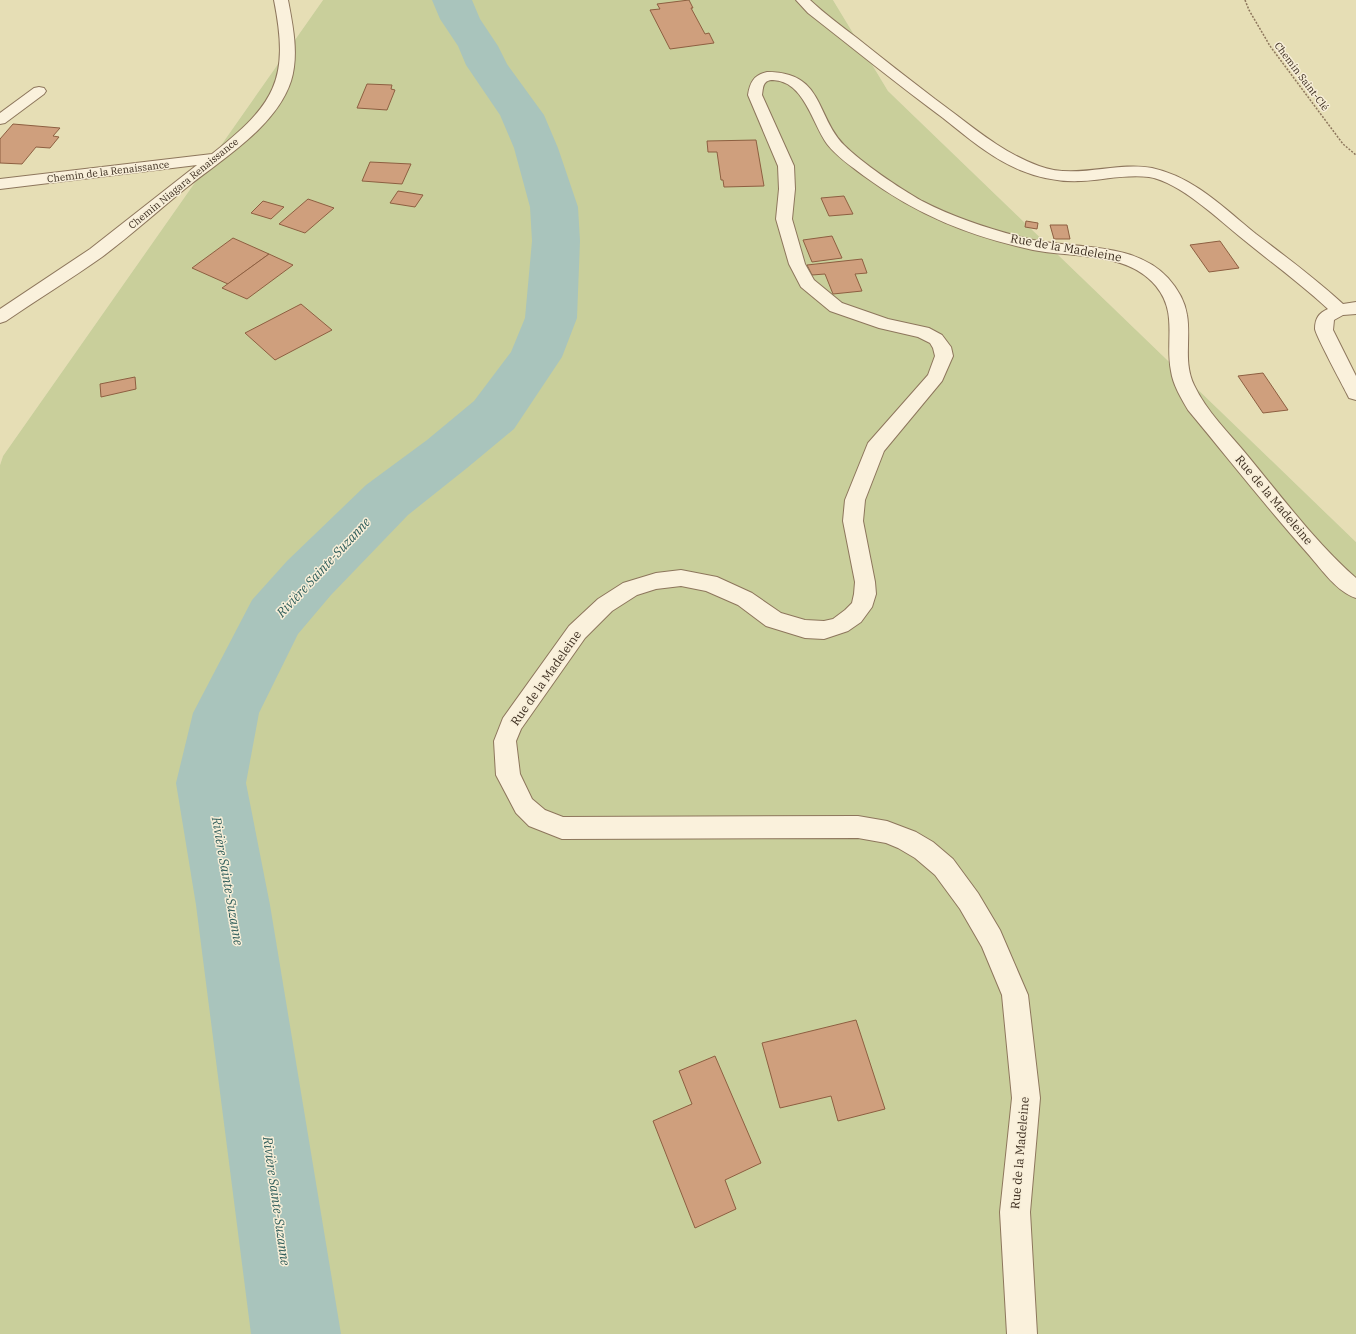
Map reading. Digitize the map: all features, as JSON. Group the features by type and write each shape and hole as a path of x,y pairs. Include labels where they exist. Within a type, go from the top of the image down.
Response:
{"street":[{"name":"Chemin Niagara Renaissance","path":"0,317 84,261 216,158 254,124 269,107 279,91 285,76 288,53 286,28 281,0"},
{"path":"803,0 813,10 902,81 1007,158 1024,166 1052,175 1081,176 1139,172 1164,176 1187,189 1210,205 1320,292 1348,309"},
{"name":"Rue de la Madeleine","path":"1022,1334 1015,1212 1026,1098 1015,995 991,939 969,901 944,867 924,850 907,840 887,832 858,827 562,828 537,818 528,810 524,806 508,775 505,741 511,725 577,632 605,605 630,589 656,581 681,578 710,583 745,599 774,620 805,629 824,630 840,626 853,616 861,607 866,594 853,521 855,500 875,448 936,377 944,356 942,347 936,339 923,332 885,324 836,307 807,283 797,264 784,219 787,189 786,166 755,95 757,82 764,77 781,77 793,81 801,86 807,92 833,141 856,163 916,204 959,223 1020,242 1051,248 1111,255 1128,259 1151,271 1161,280 1177,305 1180,325 1180,372 1185,387 1195,405 1295,526 1339,575 1356,590"},
{"path":"0,120 39,91"},
{"name":"Chemin de la Renaissance","path":"0,184 216,158"},
{"path":"1348,309 1326,317 1324,330 1356,394"}],"path":[{"name":"Chemin Saint-Clé","path":"1245,0 1249,10 1270,46 1343,144 1356,155"}],"shaded area":[{"path":"0,0 323,0 3,456 0,465"},
{"path":"833,0 1356,0 1356,542 888,91"}],"green space":[{"path":"323,0 833,0 888,91 1356,542 1356,1334 0,1334 0,465 3,456"}],"building":[{"path":"689,0 693,8 691,8 705,34 709,33 714,43 670,49 650,10 660,9 657,4"},
{"path":"367,84 392,85 391,89 395,90 387,110 357,108"},
{"path":"13,124 60,128 53,136 59,137 50,148 36,147 22,164 0,163 0,139"},
{"path":"756,140 764,186 724,187 723,180 721,180 717,152 708,152 707,141"},
{"path":"370,162 411,164 402,184 362,181"},
{"path":"398,191 423,195 415,207 390,203"},
{"path":"844,196 853,214 829,216 821,198"},
{"path":"308,199 334,208 305,233 279,224"},
{"path":"263,201 284,207 271,219 251,213"},
{"path":"1026,221 1038,223 1037,229 1025,227"},
{"path":"1050,225 1067,225 1070,239 1054,239"},
{"path":"832,236 842,258 812,262 803,240"},
{"path":"233,238 269,254 228,284 192,268"},
{"path":"1220,241 1239,268 1209,272 1190,245"},
{"path":"269,254 293,265 247,299 222,288"},
{"path":"862,259 867,273 855,274 862,291 833,294 825,274 812,275 807,265"},
{"path":"301,304 332,330 275,360 245,333"},
{"path":"1263,373 1288,410 1263,413 1238,376"},
{"path":"135,377 136,389 101,397 100,384"},
{"path":"856,1020 885,1109 838,1121 831,1096 780,1108 762,1043"},
{"path":"715,1056 761,1163 725,1180 736,1209 695,1228 653,1121 692,1104 679,1071"}],"waterway":[{"name":"Rivière Sainte-Suzanne","path":"296,1334 233,905 211,783 226,713 274,618 309,578 387,500 447,454 494,415 536,357 551,318 556,241 554,207 536,148 522,115 487,65 478,46 460,19 452,0"}]}
